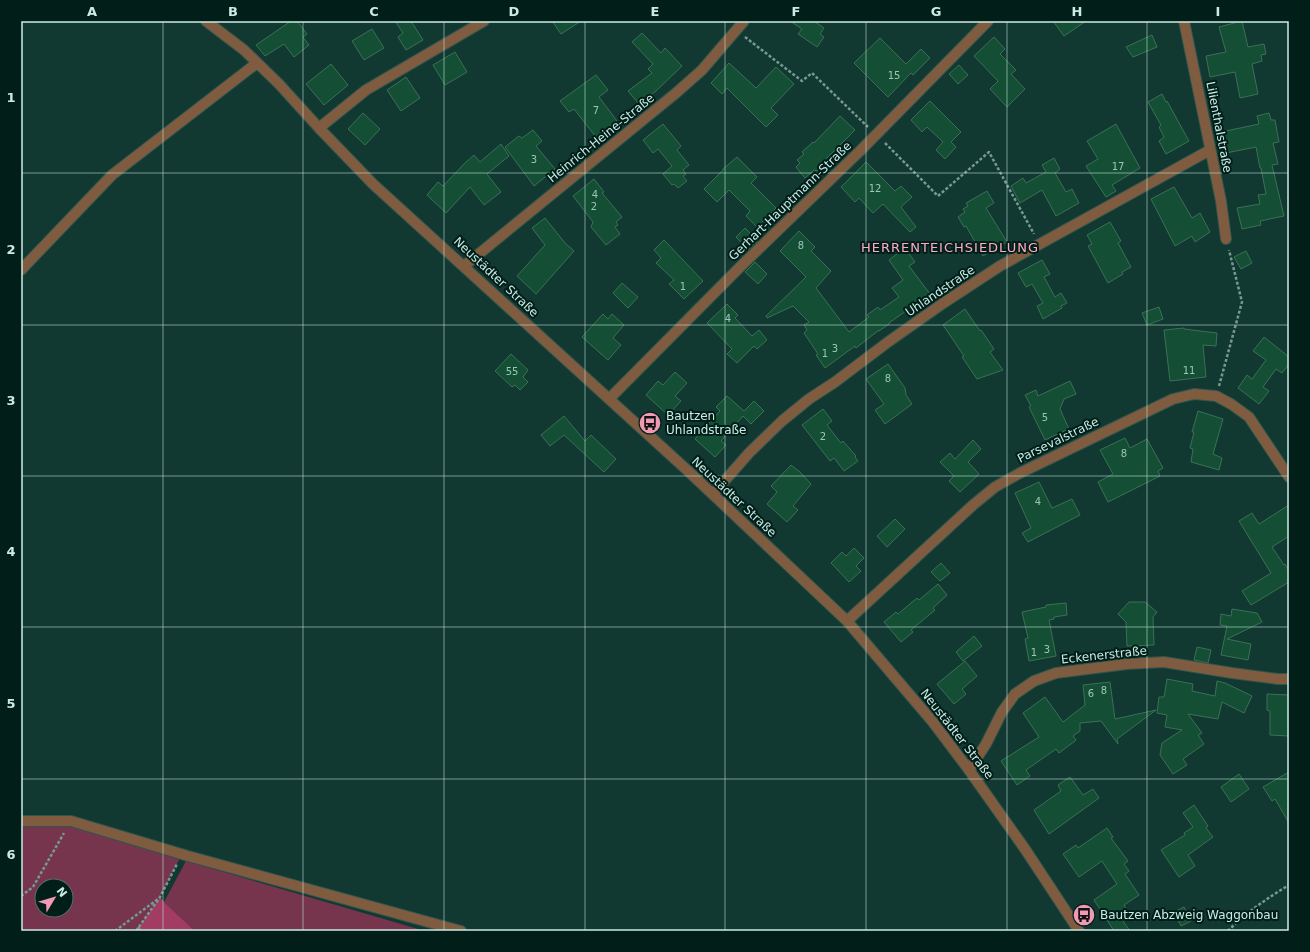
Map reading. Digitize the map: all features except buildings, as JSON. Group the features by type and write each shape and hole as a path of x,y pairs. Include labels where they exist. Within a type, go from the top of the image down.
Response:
{"street":[{"name":"Neustädter Straße","path":"206,21 244,50 258,63 373,184 713,494 847,621 932,720 970,770 1025,849 1079,931"},
{"path":"319,128 366,90 484,21"},
{"name":"Heinrich-Heine-Straße","path":"464,266 676,93 702,70 744,21"},
{"name":"Gerhart-Hauptmann-Straße","path":"609,399 988,21"},
{"name":"Lilienthalstraße","path":"1184,21 1221,201 1226,239"},
{"path":"21,270 112,175 258,63"},
{"name":"Uhlandstraße","path":"713,494 750,453 782,421 809,399 835,382 942,304 1000,266 1210,150"},
{"name":"Parsevalstraße","path":"847,621 973,505 995,487 1020,473 1173,398 1194,394 1216,396 1231,404 1249,417 1289,477"},
{"name":"Eckenerstraße","path":"970,770 986,744 1002,712 1015,694 1034,681 1056,673 1127,664 1164,662 1232,673 1289,679"},
{"path":"21,820 71,821 182,854 461,931"}],"path":[{"path":"737,30 802,81 812,73 938,196 989,152 1040,244"},
{"path":"1216,396 1242,302 1226,239"},
{"path":"21,896 33,887 71,821"},
{"path":"136,931 160,897 182,854"},
{"path":"1228,931 1235,923 1269,897 1289,885"},
{"path":"116,931 160,897"},
{"path":"138,927 141,931"}],"shaded area":[{"path":"21,821 71,821 182,854 160,897 136,931 21,931"},
{"path":"186,861 425,931 195,931 164,902"},
{"path":"160,897 164,902 195,931 136,931"}],"place":[{"name":"Bautzen Uhlandstraße","path":"650,423"},
{"name":"Bautzen Abzweig Waggonbau","path":"1084,915"}],"district":[{"name":"HERRENTEICHSIEDLUNG","path":"950,247"}]}
